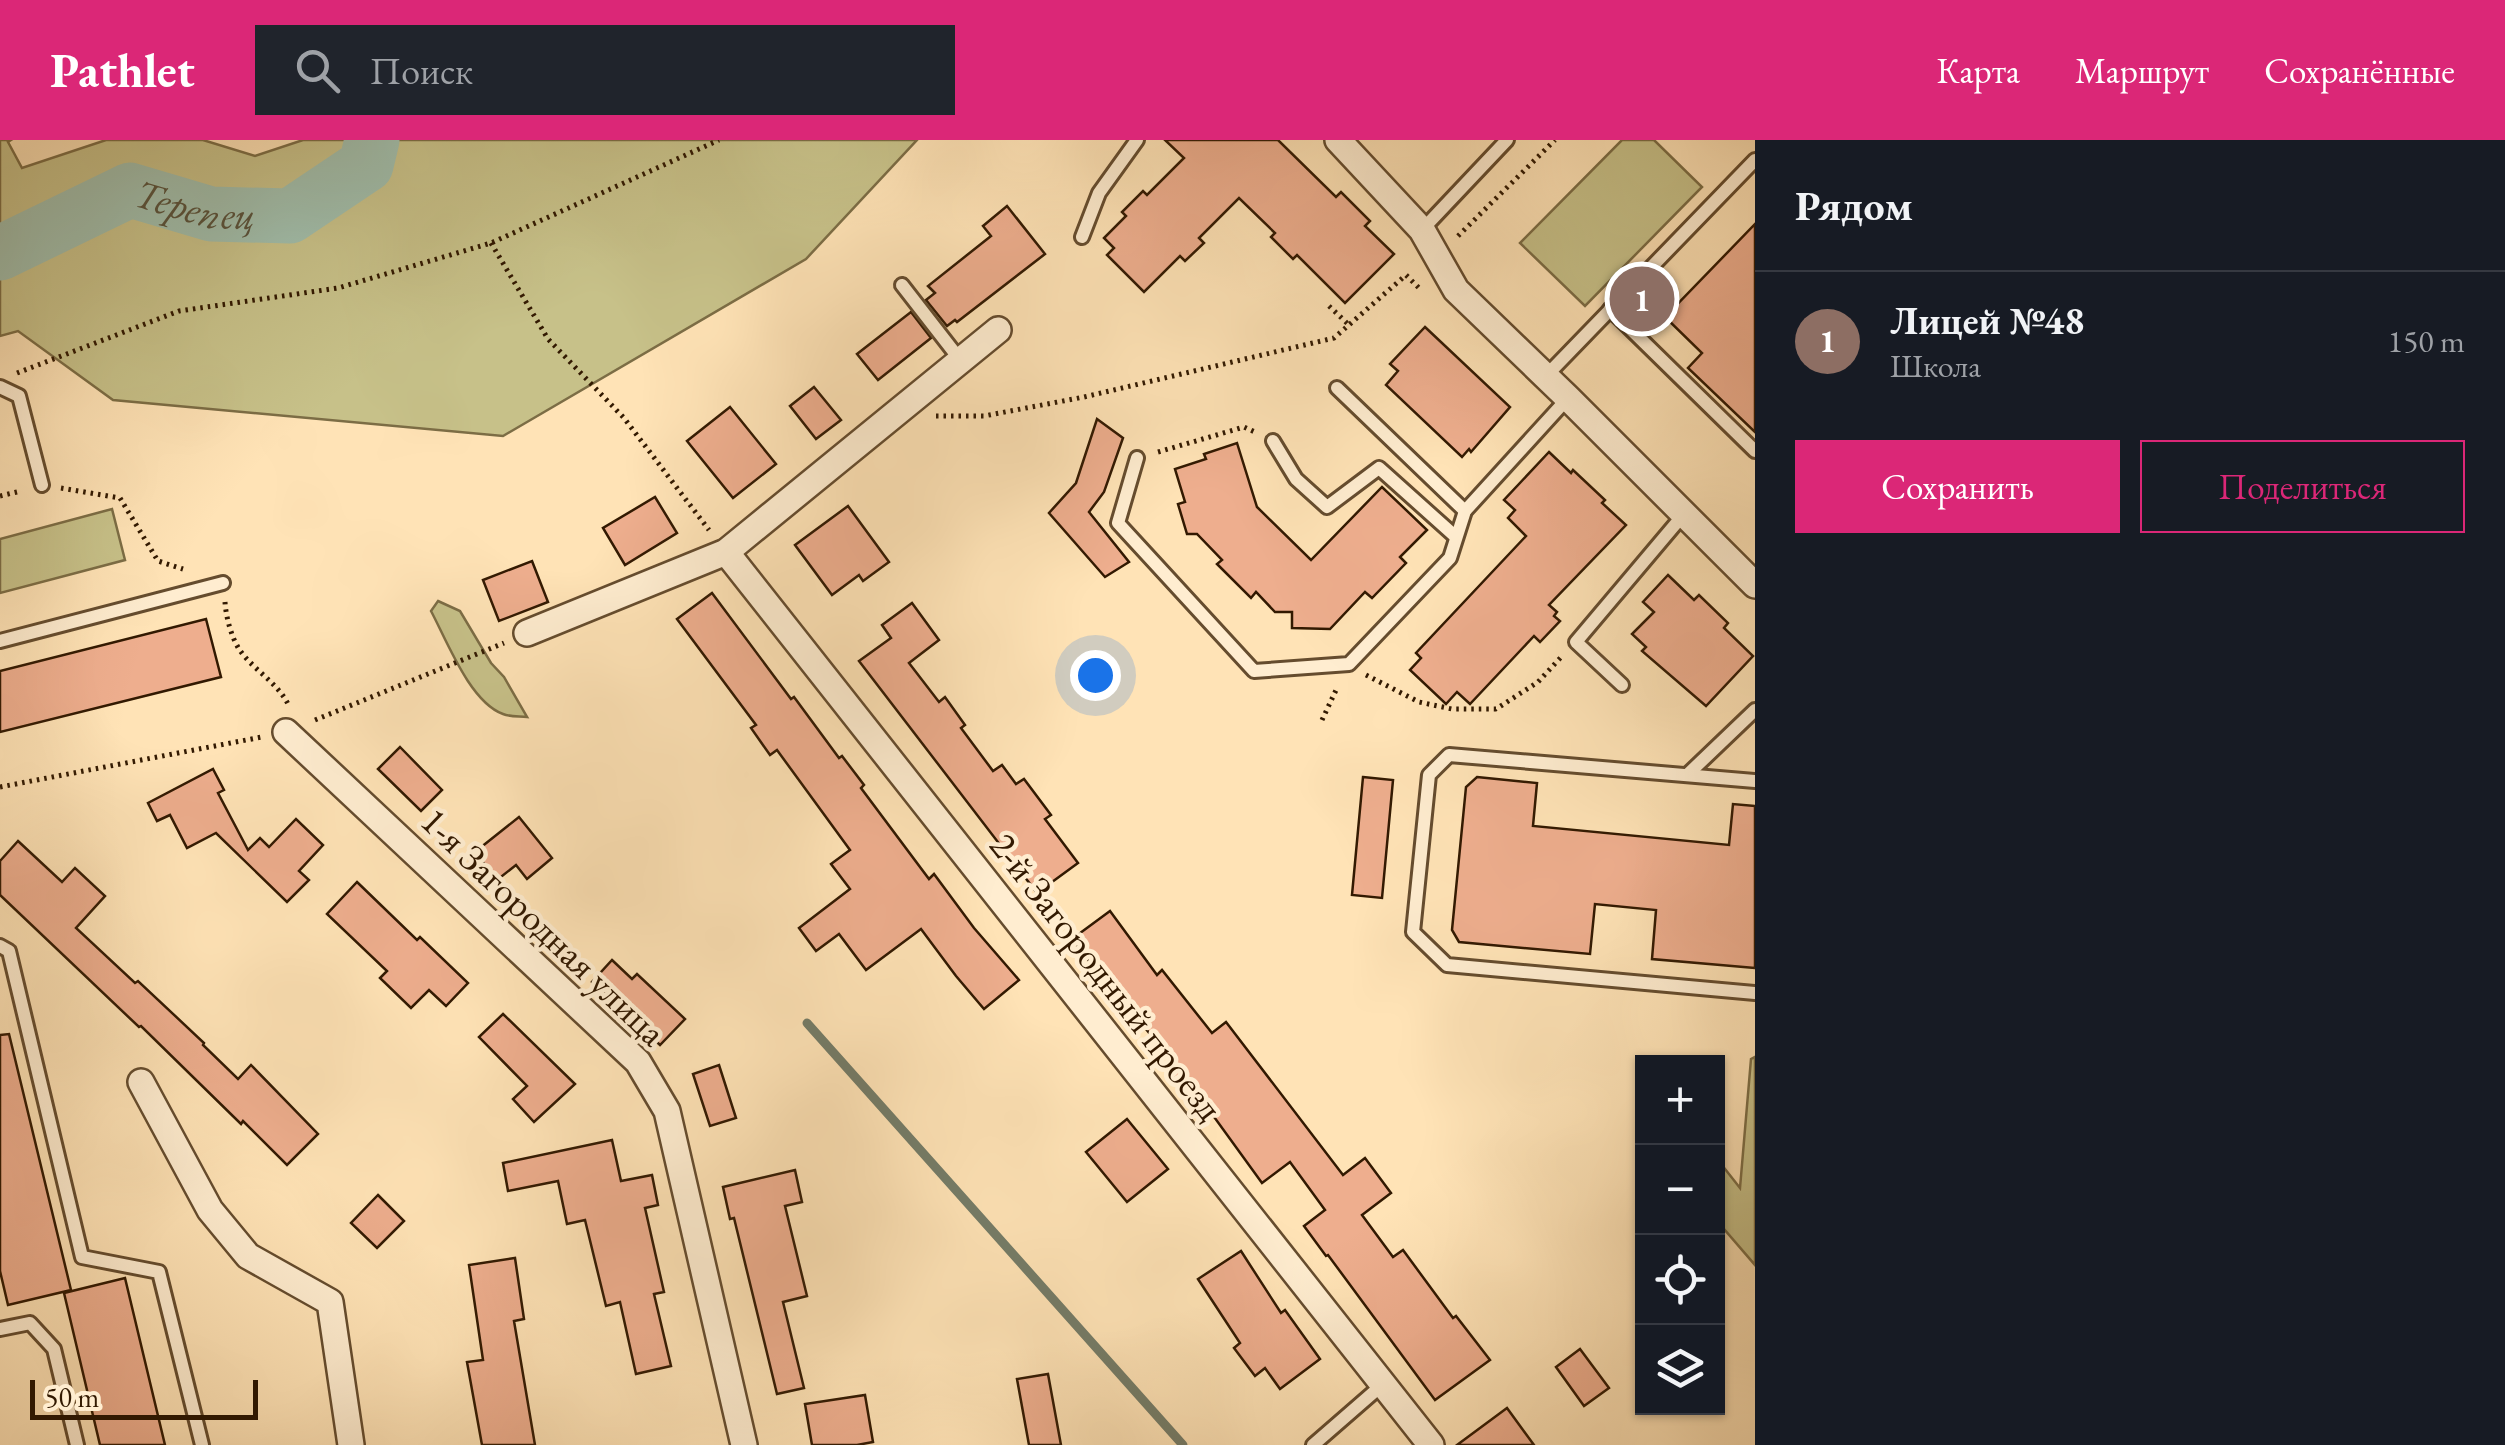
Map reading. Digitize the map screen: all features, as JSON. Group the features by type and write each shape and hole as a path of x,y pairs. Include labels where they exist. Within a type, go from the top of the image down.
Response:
{"street":[{"path":"1338,140 1427,240 1456,290 1755,585"},
{"path":"527,633 726,552 998,330"},
{"name":"2-й Загородный проезд","path":"726,552 1431,1445"},
{"name":"1-я Загородная улица","path":"286,732 638,1062 667,1111 744,1445"},
{"path":"141,1082 210,1210 248,1256 330,1302 351,1445"}],"lane":[{"path":"1082,237 1099,193 1138,140"},
{"path":"1427,240 1508,140"},
{"path":"1546,376 1755,160"},
{"path":"902,285 961,361"},
{"path":"1610,309 1755,452"},
{"path":"0,387 19,396 42,485"},
{"path":"1337,388 1465,511"},
{"path":"1137,458 1118,523 1254,671 1348,664 1450,558 1465,511 1568,398"},
{"path":"1273,441 1296,480 1327,507 1380,468 1456,537"},
{"path":"1622,686 1576,642 1684,514"},
{"path":"0,641 222,584"},
{"path":"1688,775 1755,710"},
{"path":"1755,781 1448,755 1430,775 1414,932 1447,965 1755,994"},
{"path":"0,946 9,951 82,1257 159,1272 202,1445"},
{"path":"0,1329 30,1323 54,1349 77,1445"},
{"path":"1314,1445 1382,1385"}],"path":[{"path":"18,373 178,311 338,288 492,243 719,140"},
{"path":"1427,240 1458,236 1555,140"},
{"path":"492,243 548,339 624,418 726,552"},
{"path":"1328,306 1350,325"},
{"path":"1137,458 1244,428 1273,441"},
{"path":"42,485 120,498 158,560 222,584 226,616 240,650 278,687 288,703 286,732"},
{"path":"1322,720 1348,664 1420,702 1452,709 1496,709 1538,682 1576,642"},
{"path":"0,788 286,732 488,649"}],"shaded area":[{"path":"0,140 11,140 8,142 22,168 106,140 203,140 255,156 303,140 917,140 806,259 503,436 113,400 18,331 0,336"},
{"path":"1622,140 1654,140 1702,187 1585,306 1520,243"},
{"path":"112,509 125,560 0,593 0,539"},
{"path":"438,601 460,611 527,717 506,715 491,707 470,684 431,611"},
{"path":"1755,1057 1755,1265 1725,1230 1725,1169 1740,1188 1751,1059"}],"building":[{"path":"1165,140 1278,140 1336,197 1341,192 1370,221 1365,226 1394,254 1345,303 1297,255 1293,259 1271,237 1275,233 1239,198 1199,238 1204,243 1185,261 1180,256 1144,292 1107,255 1114,248 1104,238 1143,191 1147,195 1184,158"},
{"path":"1007,206 1045,254 947,326 926,300 935,293 928,286 991,236 983,226"},
{"path":"1755,224 1755,432 1688,368 1702,353 1665,317"},
{"path":"911,312 931,338 878,380 857,354"},
{"path":"1425,327 1510,407 1471,452 1469,449 1462,457 1386,385 1398,371 1390,364"},
{"path":"814,387 841,420 816,439 790,406"},
{"path":"730,407 776,464 733,498 687,441"},
{"path":"1097,419 1123,438 1104,492 1089,512 1129,562 1105,577 1049,513 1076,483"},
{"path":"1237,443 1257,507 1311,560 1382,487 1427,530 1400,557 1406,563 1372,598 1365,592 1330,629 1292,628 1292,612 1275,612 1256,592 1251,598 1217,564 1222,560 1197,534 1187,534 1178,504 1185,502 1175,469"},
{"path":"1549,452 1605,500 1602,503 1626,525 1549,605 1560,621 1540,642 1534,636 1470,704 1457,692 1446,704 1410,670 1421,658 1416,653 1526,536 1508,518 1515,510 1504,500"},
{"path":"655,497 677,533 625,565 603,528"},
{"path":"848,506 889,562 863,581 859,575 832,595 795,545"},
{"path":"532,561 548,602 499,621 483,580"},
{"path":"1668,575 1694,600 1699,595 1728,623 1724,628 1753,656 1706,706 1642,651 1646,647 1632,634 1654,612 1643,602"},
{"path":"712,593 791,699 794,697 839,758 842,756 929,879 934,874 1019,980 984,1009 921,929 866,970 839,934 816,951 799,928 850,889 831,864 850,850 777,750 770,755 751,728 756,725 677,619"},
{"path":"912,603 939,640 909,663 939,702 945,697 965,725 961,728 993,771 1002,765 1016,784 1024,779 1051,815 1045,819 1078,863 1037,893 859,661 891,638 882,625"},
{"path":"206,619 221,677 0,732 0,671"},
{"path":"400,747 442,790 421,811 378,769"},
{"path":"213,769 224,790 218,793 248,850 260,838 269,847 296,819 323,845 299,871 309,880 287,902 216,833 187,848 170,815 157,821 148,803"},
{"path":"1363,777 1393,780 1382,898 1352,895"},
{"path":"1477,777 1537,783 1533,826 1729,845 1733,804 1755,806 1755,968 1652,959 1656,910 1595,904 1590,954 1459,942 1452,930 1466,787"},
{"path":"519,817 552,858 527,879 516,865 497,880 475,852"},
{"path":"18,841 62,882 75,868 105,896 76,928 135,983 138,981 238,1079 251,1065 318,1134 287,1165 0,895 0,861"},
{"path":"357,882 468,983 446,1006 429,990 411,1008 380,978 387,971 327,914"},
{"path":"1110,911 1157,975 1162,970 1212,1033 1226,1022 1343,1175 1365,1158 1391,1193 1362,1215 1393,1257 1403,1250 1490,1360 1435,1400 1304,1226 1325,1210 1290,1162 1262,1183 1212,1114 1206,1119 1167,1068 1173,1063 1072,939"},
{"path":"612,960 632,979 637,974 685,1019 660,1045 592,982"},
{"path":"503,1014 575,1084 534,1122 513,1099 527,1086 479,1037"},
{"path":"9,1034 71,1290 8,1305 0,1271 0,1035"},
{"path":"719,1065 736,1118 710,1126 693,1074"},
{"path":"1127,1119 1168,1169 1127,1202 1086,1152"},
{"path":"612,1140 621,1181 652,1175 658,1205 645,1208 664,1292 654,1294 671,1366 636,1374 620,1302 606,1306 585,1220 567,1224 558,1181 508,1191 503,1163"},
{"path":"795,1170 802,1202 785,1206 807,1296 783,1302 804,1388 777,1394 723,1187"},
{"path":"378,1195 404,1221 377,1248 351,1223"},
{"path":"1241,1251 1281,1313 1285,1310 1320,1359 1280,1389 1265,1368 1255,1376 1234,1348 1240,1343 1198,1279"},
{"path":"515,1258 524,1319 514,1321 535,1445 482,1445 467,1362 483,1360 469,1265"},
{"path":"125,1278 165,1445 100,1445 64,1293"},
{"path":"1580,1349 1609,1388 1584,1406 1556,1367"},
{"path":"1048,1374 1061,1445 1029,1445 1017,1379"},
{"path":"865,1395 873,1442 812,1445 805,1404"},
{"path":"1507,1408 1534,1445 1457,1445"}],"waterway":[{"name":"Терепец","path":"0,253 130,190 211,214 290,216 366,165 372,140"},
{"path":"807,1023 1183,1445"}],"place":[{"name":"Лицей №48","path":"1642,299"}]}
